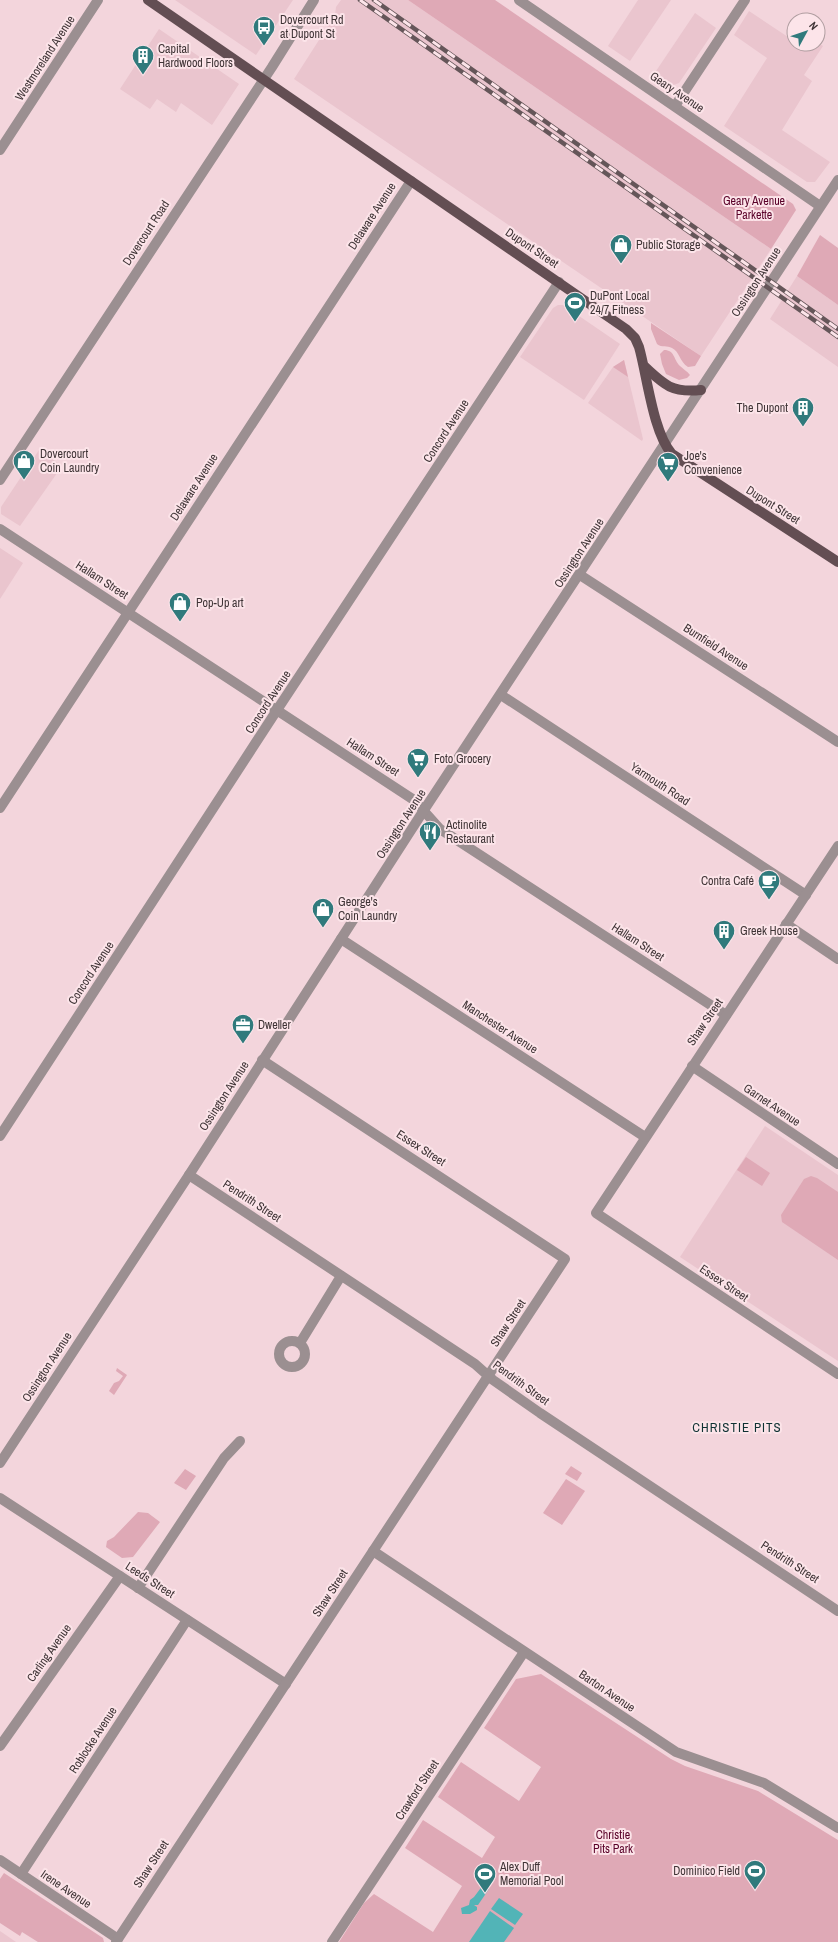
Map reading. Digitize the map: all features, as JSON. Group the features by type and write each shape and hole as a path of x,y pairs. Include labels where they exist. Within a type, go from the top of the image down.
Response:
{"main road":[{"name":"Dupont Street","path":"148,0 262,80 559,282 630,333 635,338 639,347 658,428 664,445 680,460 838,562"},
{"path":"644,366 662,383 674,390 686,392 701,390"}],"street":[{"name":"Westmoreland Avenue","path":"0,150 98,0"},
{"name":"Dovercourt Road","path":"0,480 314,0"},
{"path":"675,106 745,0"},
{"name":"Geary Avenue","path":"525,2 820,206"},
{"name":"Ossington Avenue","path":"0,1463 189,1175 424,810 838,180"},
{"name":"Delaware Avenue","path":"0,808 411,181"},
{"name":"Concord Avenue","path":"0,1136 277,710 559,282"},
{"name":"Hallam Street","path":"0,529 414,800 440,829 726,1014"},
{"name":"Burnfield Avenue","path":"580,574 838,742"},
{"name":"Yarmouth Road","path":"501,695 806,895"},
{"name":"Shaw Street","path":"596,1213 838,846"},
{"path":"786,924 838,959"},
{"name":"Manchester Avenue","path":"341,940 646,1137"},
{"name":"Essex Street","path":"262,1060 565,1259"},
{"name":"Garnet Avenue","path":"692,1066 838,1164"},
{"name":"Pendrith Street","path":"189,1175 475,1364 488,1377 540,1413 838,1611"},
{"name":"Essex Street","path":"596,1213 838,1374"},
{"name":"Shaw Street","path":"117,1940 565,1259"},
{"path":"300,1343 341,1276"},
{"path":"138,1588 224,1458 240,1442"},
{"name":"Leeds Street","path":"0,1498 286,1684"},
{"name":"Barton Avenue","path":"373,1552 676,1752 764,1783 838,1828"},
{"name":"Carling Avenue","path":"0,1746 120,1576"},
{"name":"Roblocke Avenue","path":"21,1874 187,1620"},
{"name":"Crawford Street","path":"332,1942 524,1652"},
{"name":"Irene Avenue","path":"0,1860 117,1940"}],"shaded area":[{"path":"175,0 293,0 256,55"},
{"path":"341,0 408,0 771,249 701,356 294,79 335,15 336,7"},
{"path":"638,0 671,0 630,61 608,46"},
{"path":"749,11 786,36 786,52 819,52 804,75 812,81 782,130 830,162 815,182 807,182 724,126 767,58 734,35"},
{"path":"695,13 716,28 679,83 668,87 652,77"},
{"path":"159,29 239,84 212,125 181,103 176,112 157,99 150,109 120,89"},
{"path":"797,276 838,305 838,367 770,319"},
{"path":"558,305 563,305 620,344 584,400 520,357 553,308"},
{"path":"624,360 643,439 642,441 588,403 613,367"},
{"path":"39,450 62,466 20,526 1,514 1,507"},
{"path":"0,548 23,563 0,599"},
{"path":"765,1126 838,1175 838,1361 680,1257"},
{"path":"0,1931 16,1942 0,1942"}],"green space":[{"name":"Geary Avenue Parkette","path":"408,0 495,0 793,204 796,210 771,249"},
{"path":"820,235 838,248 838,305 797,276"},
{"path":"651,323 701,356 695,366 688,367 675,350 670,347 657,344 651,329"},
{"path":"664,350 668,350 672,353 680,366 688,372 690,375 687,378 679,380 666,374 660,354"},
{"path":"624,360 628,377 613,367"},
{"path":"746,1157 770,1173 762,1186 737,1170"},
{"path":"811,1176 817,1178 838,1192 838,1260 782,1222 781,1215 804,1179"},
{"path":"117,1368 127,1375 114,1395 109,1391 114,1383 119,1381 123,1376 116,1371"},
{"path":"571,1466 582,1473 577,1481 565,1474"},
{"path":"185,1469 196,1476 186,1490 174,1483"},
{"path":"566,1479 585,1491 562,1525 543,1513"},
{"path":"138,1512 148,1513 160,1522 133,1557 122,1558 106,1547 107,1541 114,1537"},
{"name":"Christie Pits Park","path":"541,1674 671,1759 685,1766 758,1791 838,1840 838,1942 339,1942 364,1903 374,1894 433,1932 462,1886 405,1848 423,1820 482,1858 495,1837 438,1797 461,1762 519,1801 541,1767 484,1728 516,1679"},
{"path":"4,1873 103,1938 104,1942 38,1942 22,1932 20,1936 0,1923 0,1879"}],"water":[{"path":"483,1885 489,1889 478,1905 474,1905 477,1907 477,1910 470,1914 462,1914 461,1908 469,1905 470,1900"},
{"path":"499,1898 523,1914 515,1925 491,1909"},
{"path":"490,1911 514,1928 504,1942 469,1942"}],"railway":[{"path":"360,0 838,337"},
{"path":"374,0 838,329"}],"place":[{"name":"Dovercourt Rd at Dupont St","path":"264,46"},
{"name":"Capital Hardwood Floors","path":"143,76"},
{"name":"Public Storage","path":"621,264"},
{"name":"DuPont Local 24/7 Fitness","path":"575,322"},
{"name":"The Dupont","path":"803,428"},
{"name":"Dovercourt Coin Laundry","path":"24,480"},
{"name":"Joe's Convenience","path":"668,482"},
{"name":"Pop-Up art","path":"180,622"},
{"name":"Foto Grocery","path":"418,778"},
{"name":"Actinolite Restaurant","path":"430,852"},
{"name":"Contra Café","path":"769,900"},
{"name":"George's Coin Laundry","path":"323,928"},
{"name":"Greek House","path":"724,950"},
{"name":"Dweller","path":"243,1044"},
{"name":"Dominico Field","path":"755,1890"},
{"name":"Alex Duff Memorial Pool","path":"485,1894"}],"district":[{"name":"CHRISTIE PITS","path":"737,1427"}]}
